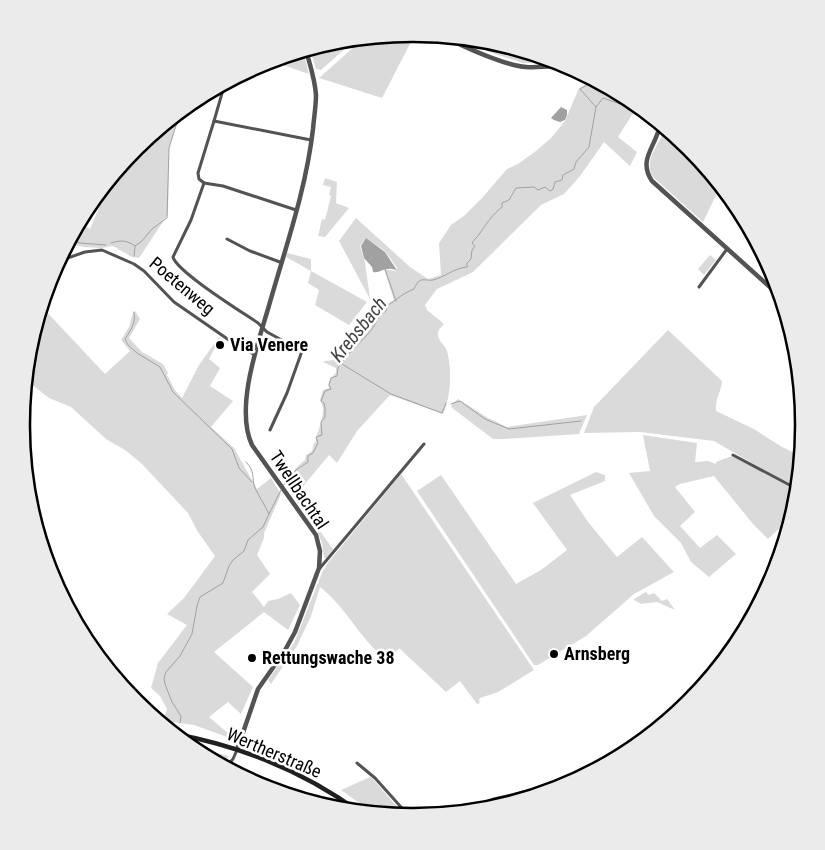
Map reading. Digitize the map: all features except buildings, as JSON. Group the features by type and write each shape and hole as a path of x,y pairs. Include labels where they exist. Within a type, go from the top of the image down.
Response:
{"main road":[{"name":"Wertherstraße","path":"193,738 238,750 300,776 342,801"}],"street":[{"path":"464,46 516,65 544,66"},
{"name":"Twellbachtal","path":"238,750 258,689 292,638 319,568 320,551 316,535 252,445 247,432 246,404 262,327 308,166 316,94 308,58"},
{"path":"223,93 198,173 200,179 204,183 223,186 296,210"},
{"path":"214,121 312,140"},
{"path":"657,131 646,159 646,170 649,178 769,287"},
{"path":"204,183 192,220 175,252 174,261 185,272 267,332 302,351 287,393 270,430"},
{"path":"227,239 256,254 280,262"},
{"path":"699,287 727,249"},
{"name":"Poetenweg","path":"68,258 85,252 102,250 134,264 144,271 174,302 229,340 255,354"},
{"path":"319,568 424,444"},
{"path":"733,455 790,486"},
{"path":"231,761 238,750"},
{"path":"357,763 375,778 401,808"}],"shaded area":[{"path":"411,42 382,98 319,78 353,48"},
{"path":"345,49 321,70 316,69 312,57"},
{"path":"482,49 534,63 523,63"},
{"path":"305,59 309,74 284,65"},
{"path":"586,84 633,113 618,137 637,152 630,166 604,142 580,176 564,194 541,205 473,272 437,289 425,305 427,310 444,324 439,330 438,336 447,351 450,374 448,400 443,414 390,395 357,431 337,463 329,455 295,496 284,482 305,460 306,455 312,451 323,414 320,400 323,390 329,388 329,381 336,373 336,368 323,362 334,360 354,337 358,341 385,305 394,300 384,269 395,271 397,268 385,251 366,238 360,246 365,262 370,299 339,241 356,218 410,267 428,279 441,275 439,243 451,225 465,215 483,197 507,169 518,164 551,138 565,121 579,88"},
{"path":"561,107 567,110 567,115 565,120 560,122 551,118"},
{"path":"177,124 169,148 168,214 139,258 132,257 113,246 101,248 75,245 86,226 90,229 101,202 109,192 160,137"},
{"path":"662,135 700,173 717,193 703,222 653,177 650,170 651,158"},
{"path":"325,178 337,182 336,203 349,208 325,237 318,236 322,219 325,220 331,196 329,195 331,187 323,185"},
{"path":"366,238 385,252 395,270 388,269 373,272 372,267 364,258 361,246"},
{"path":"287,253 311,259 311,271 286,257"},
{"path":"710,255 716,260 704,275 698,269"},
{"path":"311,271 367,302 349,325 315,305 319,290 308,283"},
{"path":"135,311 140,319 129,338 142,352 163,364 175,390 182,398 199,365 220,338 209,359 220,368 210,386 233,401 211,427 234,448 257,489 271,478 281,494 264,533 264,538 257,555 270,574 252,592 264,607 268,601 291,593 300,605 288,630 264,612 214,652 253,687 241,714 228,702 209,717 229,734 227,737 194,725 172,722 164,716 167,709 160,696 151,688 158,663 187,625 167,614 184,598 215,556 198,532 188,513 141,463 125,450 106,439 71,407 49,398 32,385 37,350 47,312 105,374 130,351 121,340 129,327"},
{"path":"668,330 722,381 716,403 716,411 754,429 794,453 790,485 714,441 640,432 584,433 594,407"},
{"path":"458,399 488,418 507,427 587,415 579,434 493,439 451,407"},
{"path":"643,435 697,443 695,462 708,461 716,464 716,462 732,456 790,487 781,527 768,539 753,524 714,476 680,484 675,487 695,512 680,526 700,548 717,535 736,554 709,577 691,562 681,543 654,516 629,473 650,471"},
{"path":"596,472 605,475 605,481 570,495 588,522 617,557 642,537 674,572 634,594 586,636 538,665 534,665 417,491 441,475 516,584 541,570 567,550 533,503"},
{"path":"401,474 534,670 498,692 480,698 480,703 477,704 460,681 446,692 399,648 388,661 378,653 338,604 320,587 311,616 297,646 271,684 268,680 294,643 327,564"},
{"path":"314,523 333,549 326,558 324,558 322,543"},
{"path":"646,592 649,595 654,593 662,601 667,599 675,610 657,602 641,604 634,600"},
{"path":"216,753 229,756 227,759"},
{"path":"370,777 397,807 360,804 341,790"}],"waterway":[{"name":"Krebsbach","path":"283,486 296,470 308,462 308,456 313,453 318,443 316,437 322,435 321,422 325,417 325,408 324,403 321,401 325,391 331,389 329,385 331,378 337,376 341,363 364,339 379,317 386,311 387,306 414,289 421,280 433,280 467,267 475,246 472,243 492,216 502,207 502,203 509,200 516,188 534,187 538,190 545,187 550,191 553,189 555,182 562,180 563,175 574,169 576,162 589,147 596,107 580,89 587,85"},
{"path":"596,107 603,98 620,104"},
{"path":"135,246 152,229 167,218 169,148 176,125"},
{"path":"111,243 123,241 135,246"},
{"path":"77,242 106,245"},
{"path":"134,256 135,247"},
{"path":"385,269 396,301"},
{"path":"134,312 134,323 125,339 128,345 160,367 173,392 232,449 239,468 252,482"},
{"path":"342,364 391,394 442,413 446,403"},
{"path":"451,404 460,401 485,419 509,429 581,421"},
{"path":"180,723 181,716 172,702 165,684 166,672 180,656 192,634 200,597 223,583 229,566 244,551 248,540 263,527 269,514 255,488 252,472 246,462"},
{"path":"269,514 281,490"}],"place":[{"name":"Via Venere","path":"220,345"},
{"name":"Arnsberg","path":"554,654"},
{"name":"Rettungswache 38","path":"252,658"}]}
